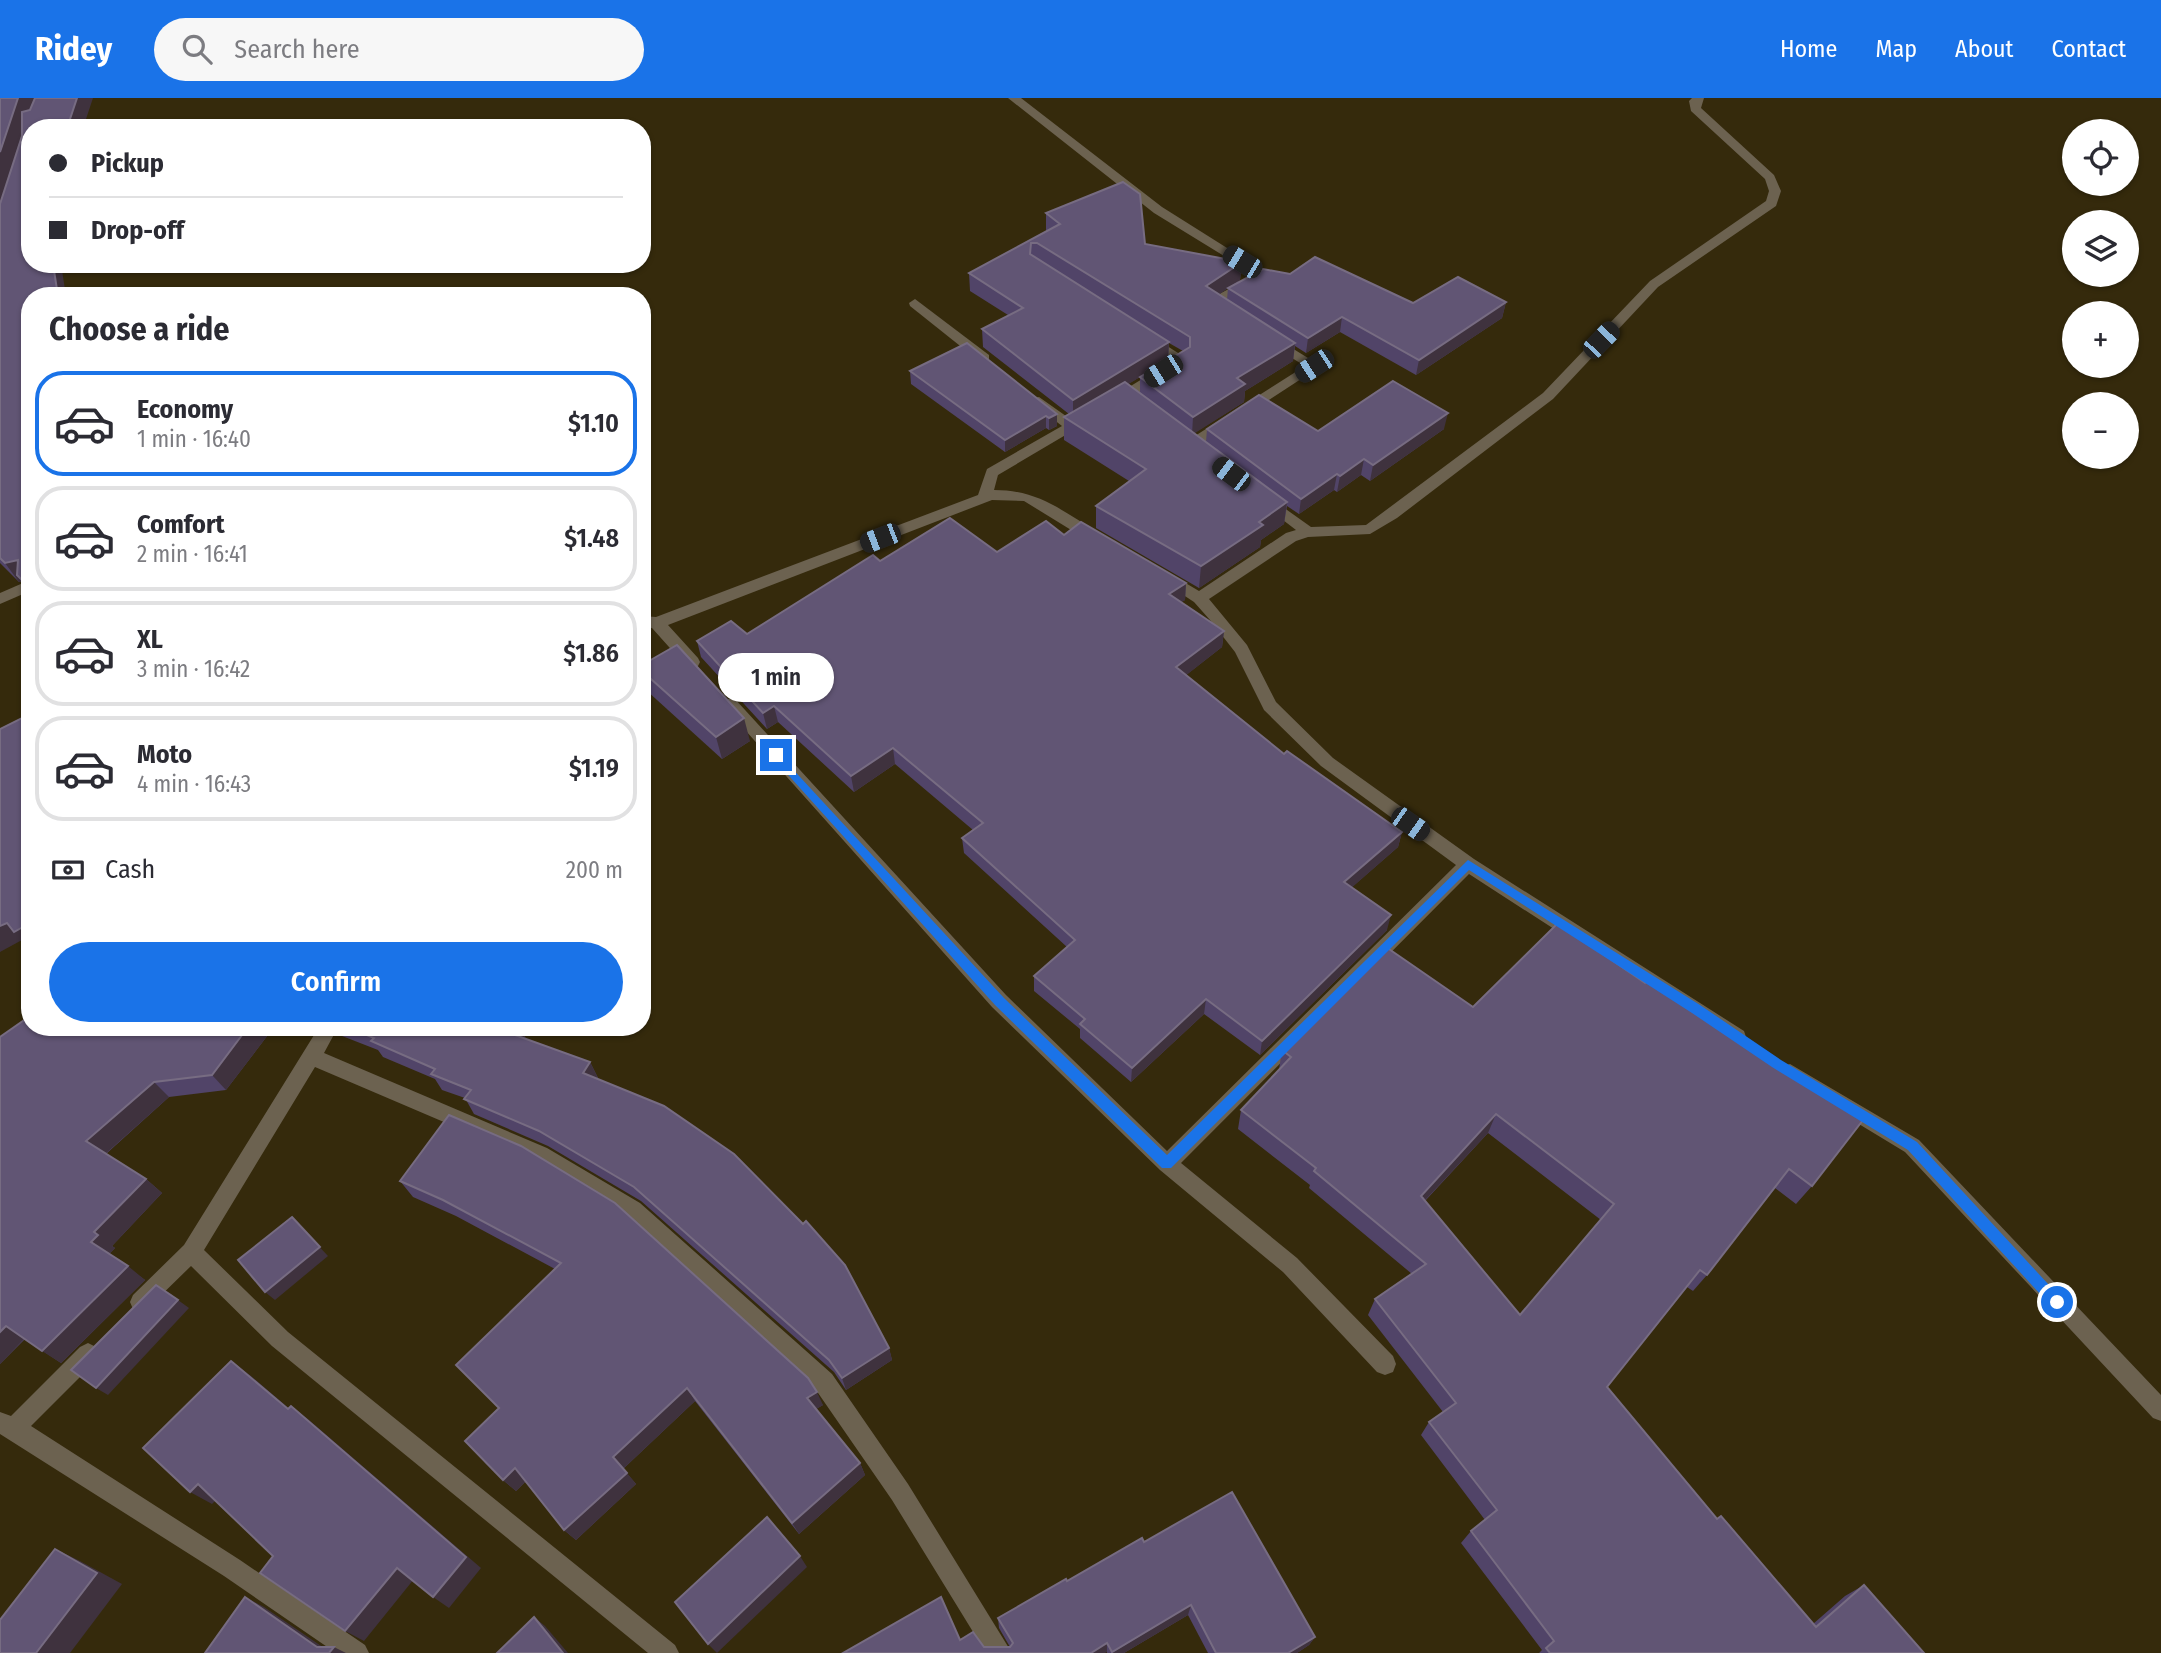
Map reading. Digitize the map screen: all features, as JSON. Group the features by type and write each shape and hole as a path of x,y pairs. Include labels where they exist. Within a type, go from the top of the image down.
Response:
{"street":[{"path":"1014,98 1158,211 1264,275 1213,303 1235,317"},
{"path":"1199,597 1291,537 1308,531 1350,532 1370,529 1392,515 1548,396 1654,284 1772,203 1774,191 1770,178 1695,109 1695,101 1698,98"},
{"path":"915,303 999,369"},
{"path":"1137,331 1182,360 1120,398 1145,409"},
{"path":"1193,445 1314,366 1258,331"},
{"path":"1030,394 1072,427"},
{"path":"985,496 992,472 1093,414"},
{"path":"1256,492 1308,531"},
{"path":"651,622 985,496 1018,495 1029,498 1108,545"},
{"path":"1153,571 1199,597 1241,649 1269,705 1338,770 1468,864 1754,1048"},
{"path":"0,599 21,589"},
{"path":"651,623 707,679 999,1001 1167,1164 1290,1265 1385,1364"},
{"path":"1167,1164 1468,864"},
{"path":"122,1320 191,1252 323,1036"},
{"path":"311,1056 540,1154 633,1210 824,1382 900,1492 1000,1653"},
{"path":"1776,1063 1912,1146 2112,1362 2161,1410"},
{"path":"191,1252 280,1339 667,1653"},
{"path":"102,1340 7,1425 232,1568 357,1653"}],"building":[{"path":"0,98 18,98 0,152"},
{"path":"35,98 77,98 70,119 22,119 22,112 30,110"},
{"path":"21,139 21,273 54,273 57,287 21,287 21,579 17,575 18,560 5,563 0,558 0,204"},
{"path":"1123,182 1140,194 1145,244 1242,262 1206,286 1295,343 1237,378 1245,384 1193,417 1140,377 1190,347 1190,337 1037,243 1031,243 1030,254 1169,342 1073,400 982,329 1023,308 969,273 1060,224 1046,213"},
{"path":"1315,257 1413,303 1458,277 1506,302 1419,360 1342,317 1308,338 1228,288 1263,269 1290,274"},
{"path":"967,343 1057,414 1049,418 1046,416 1005,440 910,371"},
{"path":"1393,381 1448,413 1373,465 1364,459 1301,499 1207,429 1259,395 1318,431"},
{"path":"1125,382 1287,502 1259,522 1263,525 1201,566 1096,506 1146,469 1064,417"},
{"path":"950,518 997,552 1046,521 1064,535 1081,522 1186,583 1169,594 1224,631 1176,667 1284,754 1287,751 1402,832 1344,882 1391,915 1262,1041 1206,999 1132,1068 1080,1024 1085,1019 1034,976 1075,940 962,838 983,823 893,748 851,776 774,706 763,713 697,641 731,621 747,634 873,555 880,561"},
{"path":"677,645 744,718 716,737 651,679 651,660"},
{"path":"21,718 21,928 14,932 7,923 0,926 0,729"},
{"path":"1558,923 1645,983 1648,979 1863,1120 1812,1186 1789,1169 1707,1275 1700,1270 1607,1387 1717,1519 1721,1516 1816,1627 1864,1585 1924,1653 1550,1653 1546,1648 1554,1641 1471,1531 1497,1510 1429,1422 1456,1403 1375,1299 1426,1264 1314,1171 1316,1168 1241,1110 1291,1057 1282,1050 1386,947 1473,1007","holes":["1496,1114 1614,1204 1520,1315 1421,1196"]},
{"path":"21,1022 21,1036 241,1036 212,1075 154,1082 86,1141 146,1179 94,1232 98,1235 91,1242 128,1266 42,1351 6,1326 0,1332 0,1037"},
{"path":"369,1036 518,1036 590,1062 583,1073 664,1106 734,1154 803,1224 806,1221 845,1265 889,1348 842,1378 829,1360 634,1187 539,1131 464,1099 471,1090 431,1074 435,1069 371,1041 374,1038"},
{"path":"449,1115 521,1146 615,1203 808,1378 817,1392 807,1398 860,1463 792,1523 687,1388 613,1457 627,1473 564,1530 515,1468 503,1480 465,1441 499,1408 456,1365 561,1263 443,1200 400,1181"},
{"path":"292,1217 320,1247 265,1292 238,1260"},
{"path":"156,1285 178,1300 96,1388 71,1370"},
{"path":"231,1361 288,1409 291,1406 466,1557 433,1597 397,1568 345,1631 260,1573 273,1556 198,1484 190,1492 143,1448"},
{"path":"1232,1492 1315,1637 1288,1653 1216,1653 1191,1605 1112,1652 1107,1643 1091,1653 843,1653 941,1597 960,1640 973,1632 984,1647 1010,1647 1013,1643 998,1618 1142,1538 1144,1542"},
{"path":"767,1517 800,1556 708,1644 675,1602"},
{"path":"55,1549 97,1573 36,1653 0,1653 0,1620"},
{"path":"245,1597 317,1647 334,1647 329,1653 205,1653"},
{"path":"534,1617 563,1653 497,1653"}],"route":[{"path":"776,755 999,1001 1167,1164 1468,864 1776,1063 1912,1146 2057,1302"}]}
